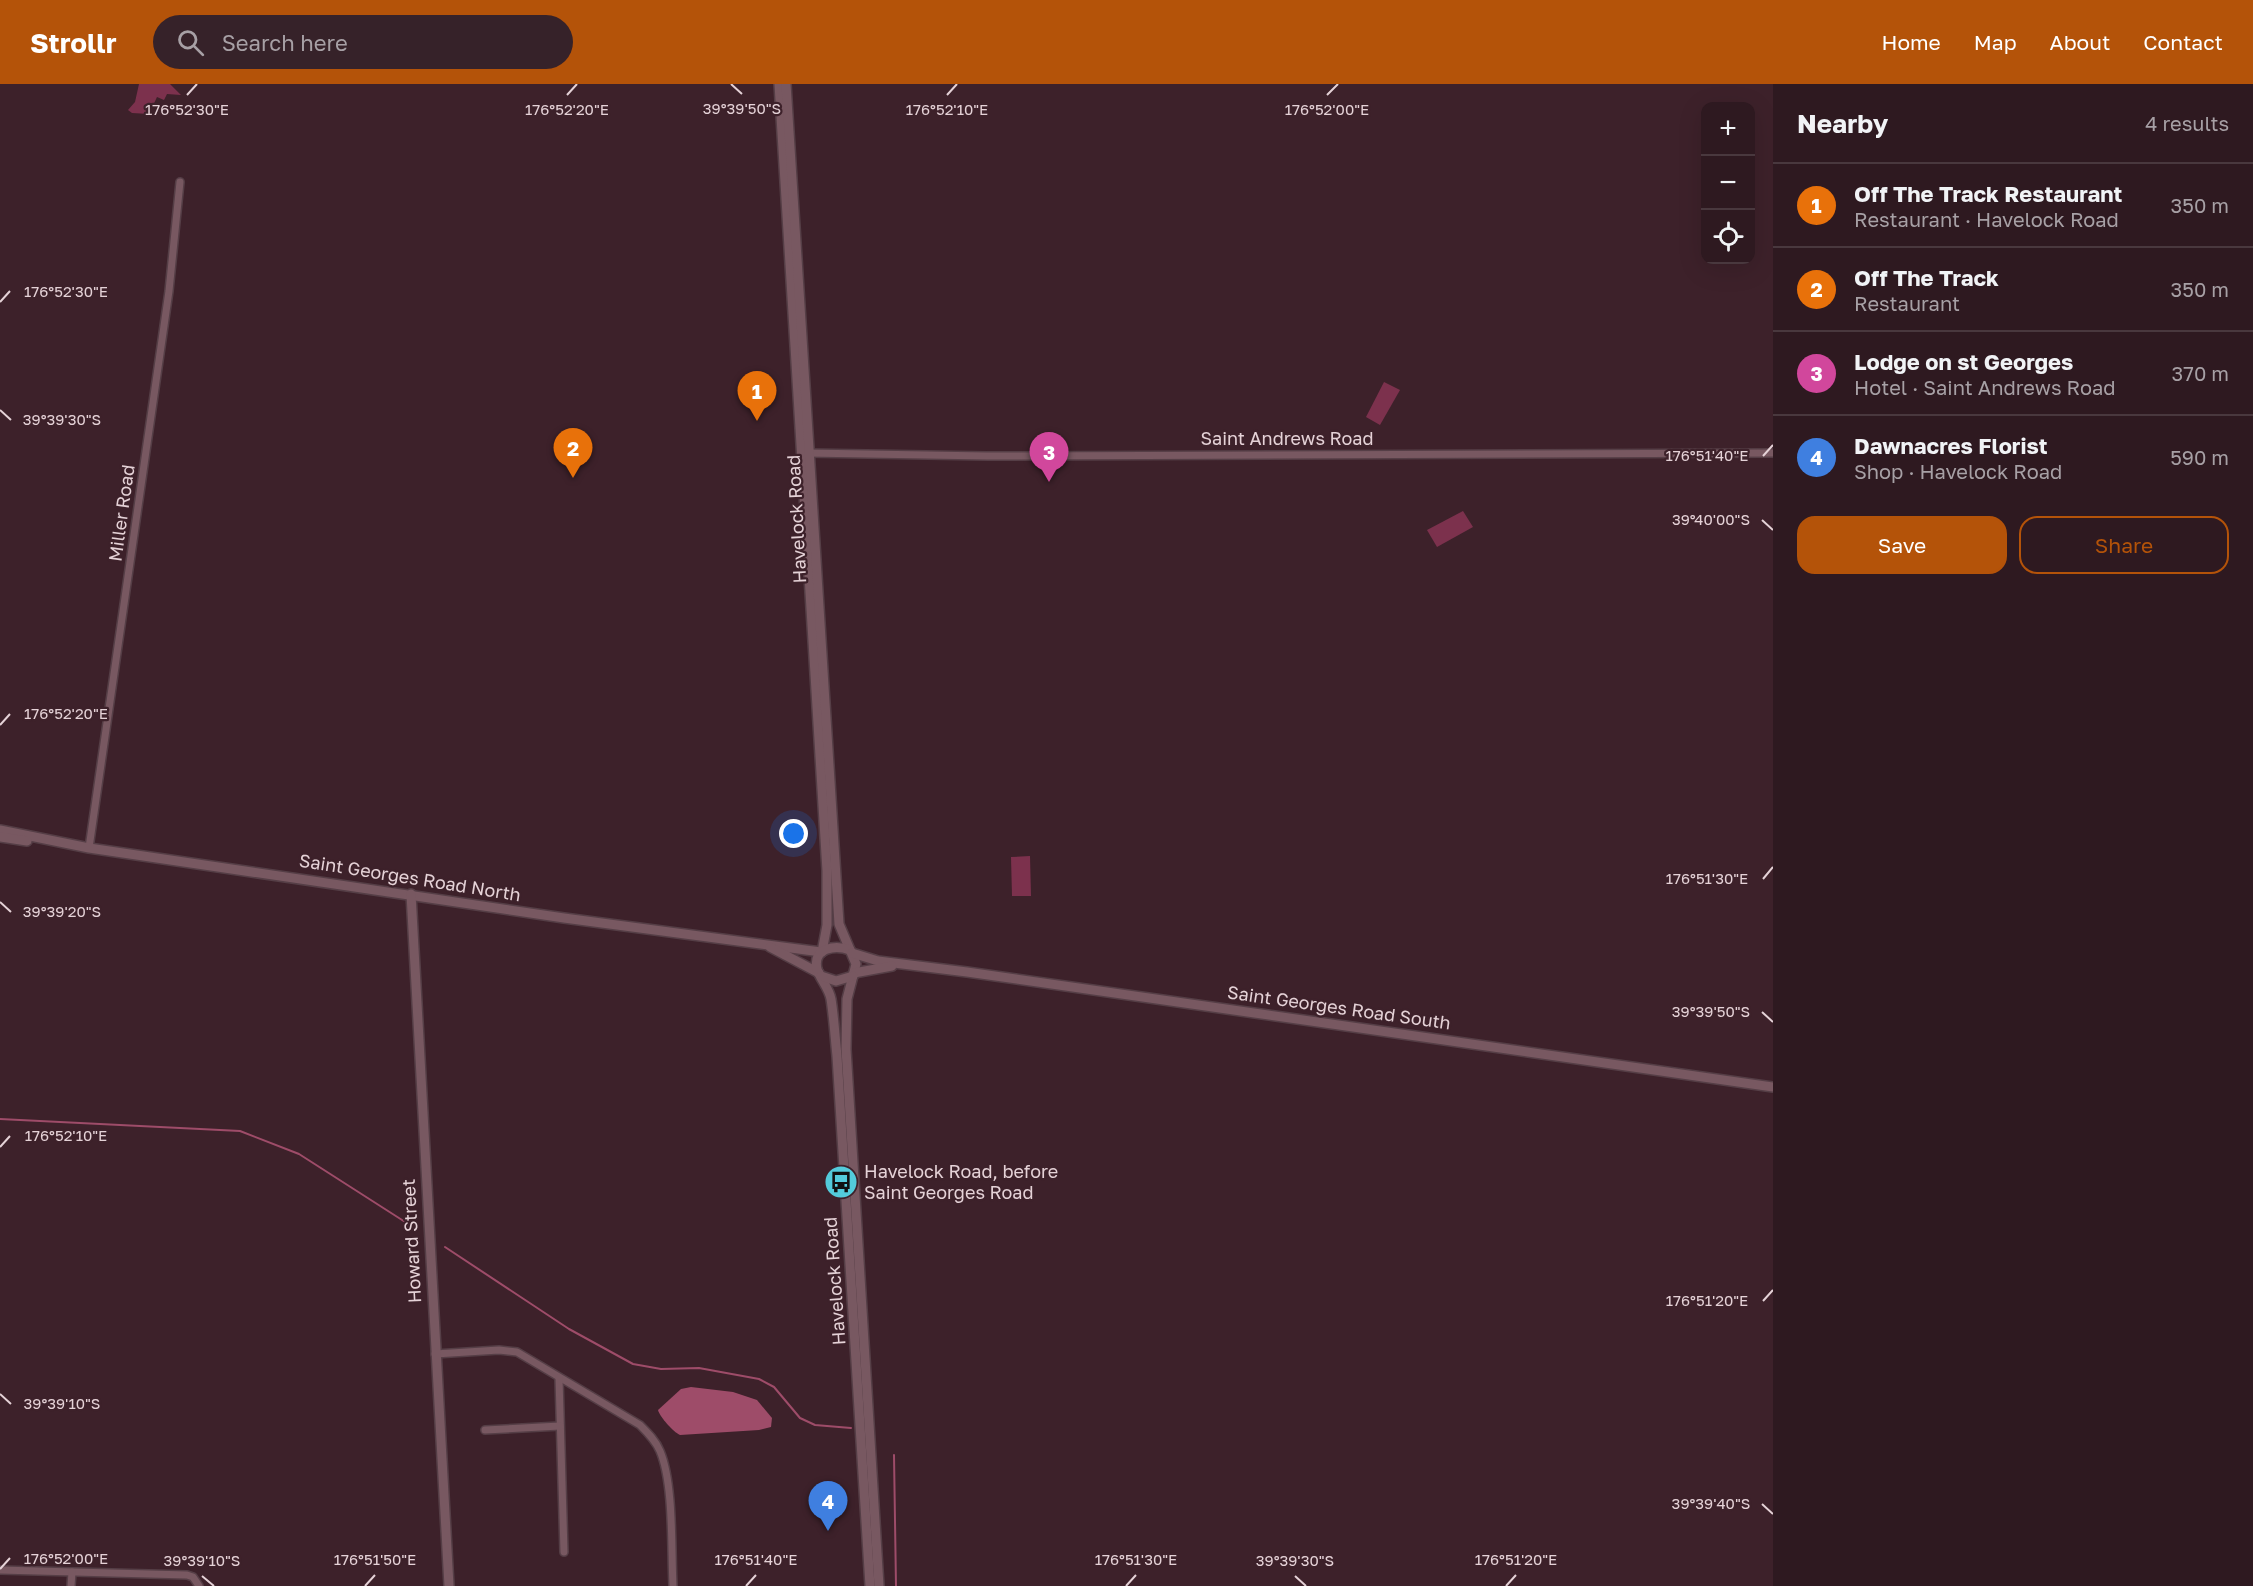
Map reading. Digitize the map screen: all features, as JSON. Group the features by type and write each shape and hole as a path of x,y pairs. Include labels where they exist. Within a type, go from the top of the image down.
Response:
{"main road":[{"name":"Havelock Road","path":"779,84 839,924 851,952"},
{"name":"Havelock Road","path":"786,84 827,871 827,925 822,952"},
{"name":"Saint Georges Road North","path":"0,830 48,842 88,848 822,952"},
{"name":"Saint Georges Road North","path":"0,837 48,842"},
{"name":"Howard Street","path":"411,894 448,1586"},
{"name":"Saint Georges Road North","path":"768,946 820,974"},
{"path":"837,947 851,952 856,964 854,974 836,981 820,974 817,965 822,952 837,947"},
{"name":"Saint Georges Road South","path":"851,952 900,965 968,972 1773,1087"},
{"name":"Saint Georges Road South","path":"854,974 900,965"},
{"name":"Havelock Road","path":"820,974 831,997 837,1056 870,1586"},
{"name":"Havelock Road","path":"854,974 846,1015 846,1049 879,1586"}],"street":[{"name":"Miller Road","path":"88,848 169,291 180,182"},
{"name":"Saint Andrews Road","path":"806,453 987,456 1773,453"},
{"path":"435,1354 500,1350 517,1352 640,1425 660,1450 667,1471 673,1586"},
{"path":"559,1378 564,1552"},
{"path":"485,1430 561,1426"},
{"path":"0,1570 187,1575 198,1583"},
{"path":"71,1586 72,1572"}],"shaded area":[{"path":"139,84 170,84 181,95 167,94 164,100 157,97 149,114 132,113 128,110 135,102"},
{"path":"1384,382 1400,390 1380,425 1366,417"},
{"path":"1463,511 1473,527 1437,547 1427,530"},
{"path":"1030,856 1031,896 1012,896 1011,857"},
{"path":"691,1387 733,1392 757,1400 772,1418 771,1427 759,1430 680,1435 667,1424 658,1410 681,1389"}],"waterway":[{"path":"0,1119 240,1131 299,1154 413,1227"},
{"path":"445,1247 569,1329 633,1364 661,1369 699,1368 759,1379 774,1387 800,1418 815,1425 851,1428"},
{"path":"894,1455 896,1586"}],"place":[{"name":"Off The Track Restaurant","path":"757,421"},
{"name":"Off The Track","path":"573,478"},
{"name":"Lodge on st Georges","path":"1049,482"},
{"name":"Havelock Road, before Saint Georges Road","path":"841,1182"},
{"name":"Dawnacres Florist","path":"828,1531"}]}
